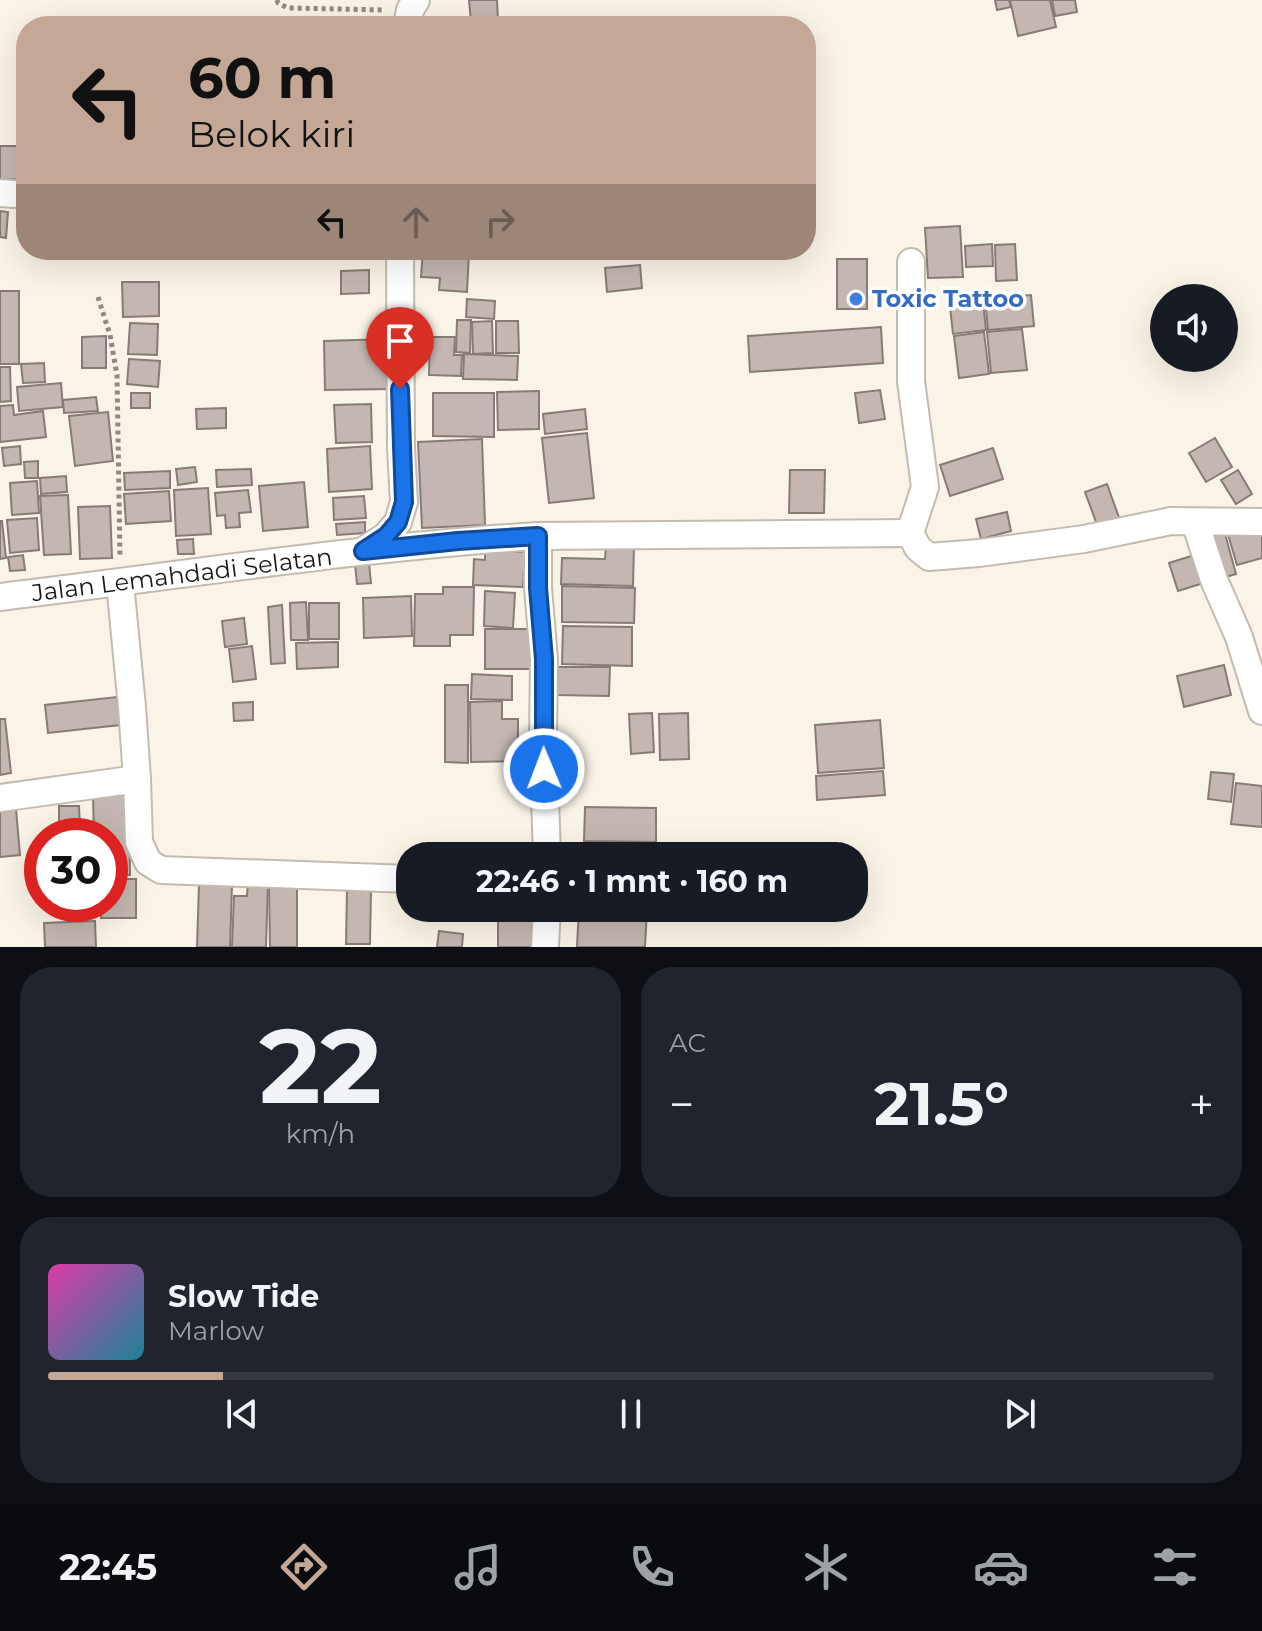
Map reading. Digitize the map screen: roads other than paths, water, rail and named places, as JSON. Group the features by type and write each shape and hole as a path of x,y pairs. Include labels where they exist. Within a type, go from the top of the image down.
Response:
{"street":[{"path":"363,551 386,536 398,522 404,502 400,260"},
{"path":"911,262 911,381 925,487 910,533 918,548 929,557 1084,539 1171,521 1262,522"},
{"path":"1195,522 1214,580 1239,637 1262,711"},
{"name":"Jalan Lemahdadi Selatan","path":"0,597 458,541 538,536 910,533"},
{"path":"538,536 538,588 544,659 547,842"},
{"path":"120,583 132,707 139,842 148,862 161,870 396,878"},
{"path":"0,798 137,779"},
{"path":"545,947 546,922"}],"place":[{"name":"Toxic Tattoo","path":"856,299"}]}
